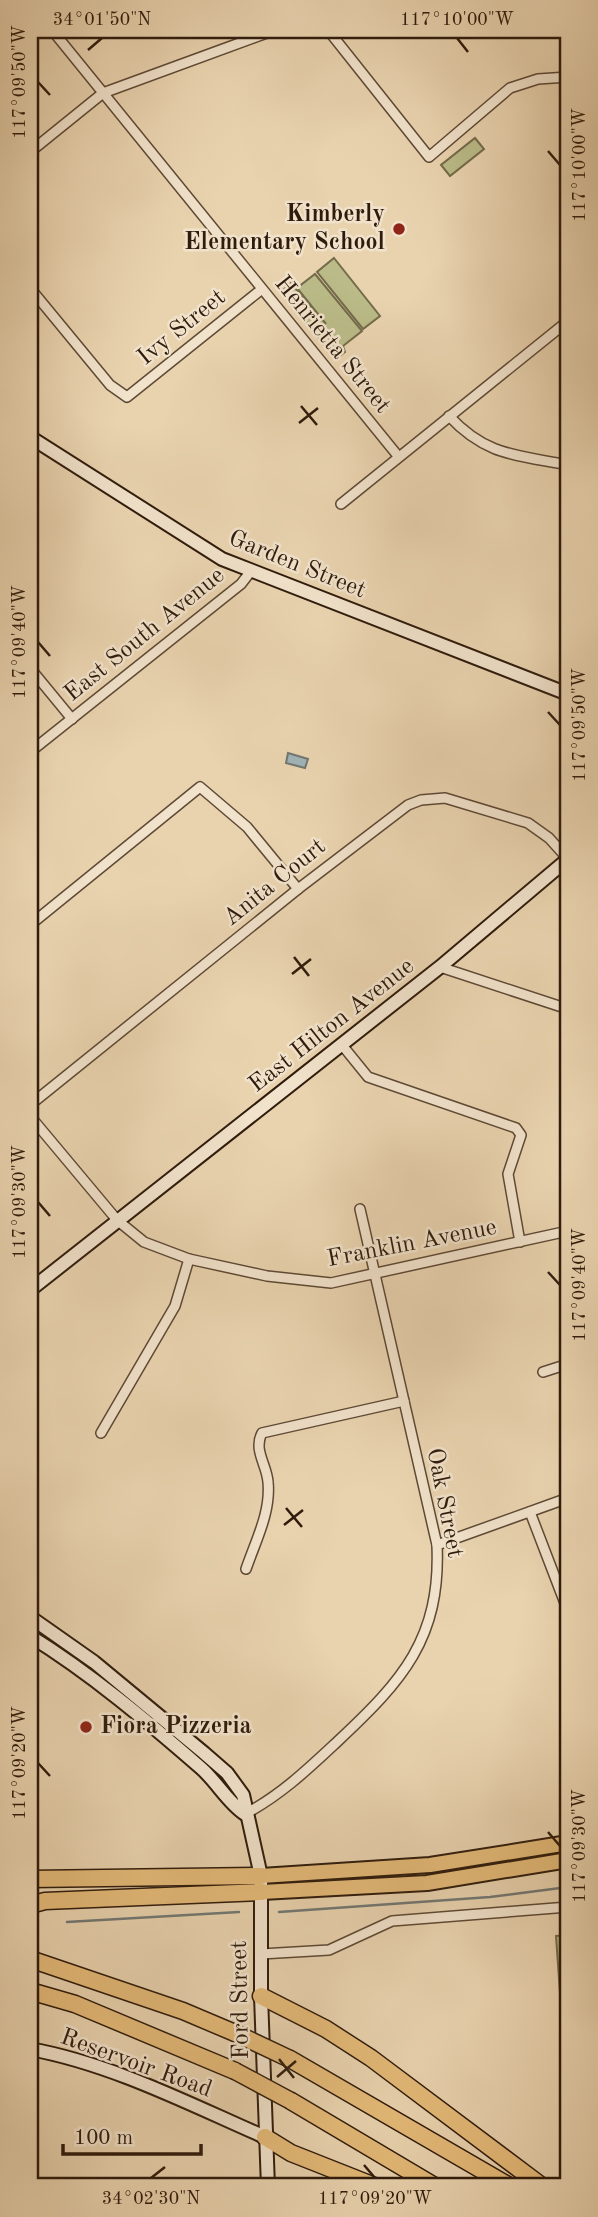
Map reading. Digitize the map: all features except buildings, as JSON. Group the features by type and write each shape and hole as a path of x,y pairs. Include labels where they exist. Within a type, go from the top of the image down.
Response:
{"highway":[{"path":"30,1879 261,1884"},
{"path":"30,1905 45,1901 261,1884"},
{"path":"30,1959 183,2011 290,2059 511,2187"},
{"path":"30,1991 75,2004 235,2071 436,2187"},
{"path":"261,1996 327,2029 371,2058 543,2187"},
{"path":"265,2137 291,2153 377,2187"}],"main road":[{"path":"261,1884 430,1865 568,1843"},
{"path":"261,1884 427,1883 568,1860"}],"street":[{"name":"Henrietta Street","path":"52,30 398,456"},
{"path":"30,152 103,93 275,30"},
{"path":"328,30 429,157 510,88 538,79 568,77"},
{"name":"Ivy Street","path":"30,288 110,385 127,397 262,289"},
{"path":"341,504 568,321"},
{"path":"449,416 471,439 485,447 568,465"},
{"name":"Garden Street","path":"30,437 208,551 251,571 568,694"},
{"name":"East South Avenue","path":"30,752 241,584 251,571"},
{"path":"30,668 72,719"},
{"path":"30,925 200,787 247,827 298,888"},
{"name":"Anita Court","path":"30,1105 398,810 434,798 445,798 528,822 568,859"},
{"name":"East Hilton Avenue","path":"30,1290 440,967 568,859"},
{"path":"440,967 568,1009"},
{"path":"342,1045 368,1077 516,1128 521,1135 520,1142 508,1174 520,1242"},
{"name":"Franklin Avenue","path":"30,1116 117,1220 144,1242 189,1259 267,1276 331,1283 374,1276 568,1231"},
{"name":"Oak Street","path":"245,1814 298,1779 393,1688 425,1636 437,1589 437,1545 360,1209"},
{"path":"100,1433 175,1306 189,1259"},
{"path":"542,1372 568,1364"},
{"path":"246,1569 268,1509 268,1480 258,1448 262,1433 404,1401"},
{"path":"437,1545 568,1498"},
{"path":"530,1512 568,1611"},
{"name":"Ford Street","path":"30,1617 94,1662 227,1773 243,1795 261,1884 261,1996 268,2187"},
{"name":"Ford Street","path":"30,1636 85,1675 199,1766 222,1787 234,1807 245,1814"},
{"path":"85,1675 95,1673 121,1695 132,1695"},
{"path":"261,1954 329,1950 392,1921 568,1907"},
{"name":"Reservoir Road","path":"30,2049 67,2056 140,2082 265,2137"}],"green space":[{"path":"475,138 484,149 450,176 441,165"},
{"path":"334,258 380,316 363,329 317,272"},
{"path":"315,274 362,331 343,346 345,352 336,359 282,291 291,283 326,324 297,288"},
{"path":"568,1935 568,1992 560,1993 556,1936"}],"shaded area":[{"path":"288,753 308,759 305,768 286,763"}],"waterway":[{"path":"279,1912 490,1897 568,1887"},
{"path":"67,1922 239,1912"}],"place":[{"name":"Kimberly Elementary School","path":"399,229"},
{"name":"Fiora Pizzeria","path":"86,1727"}]}
